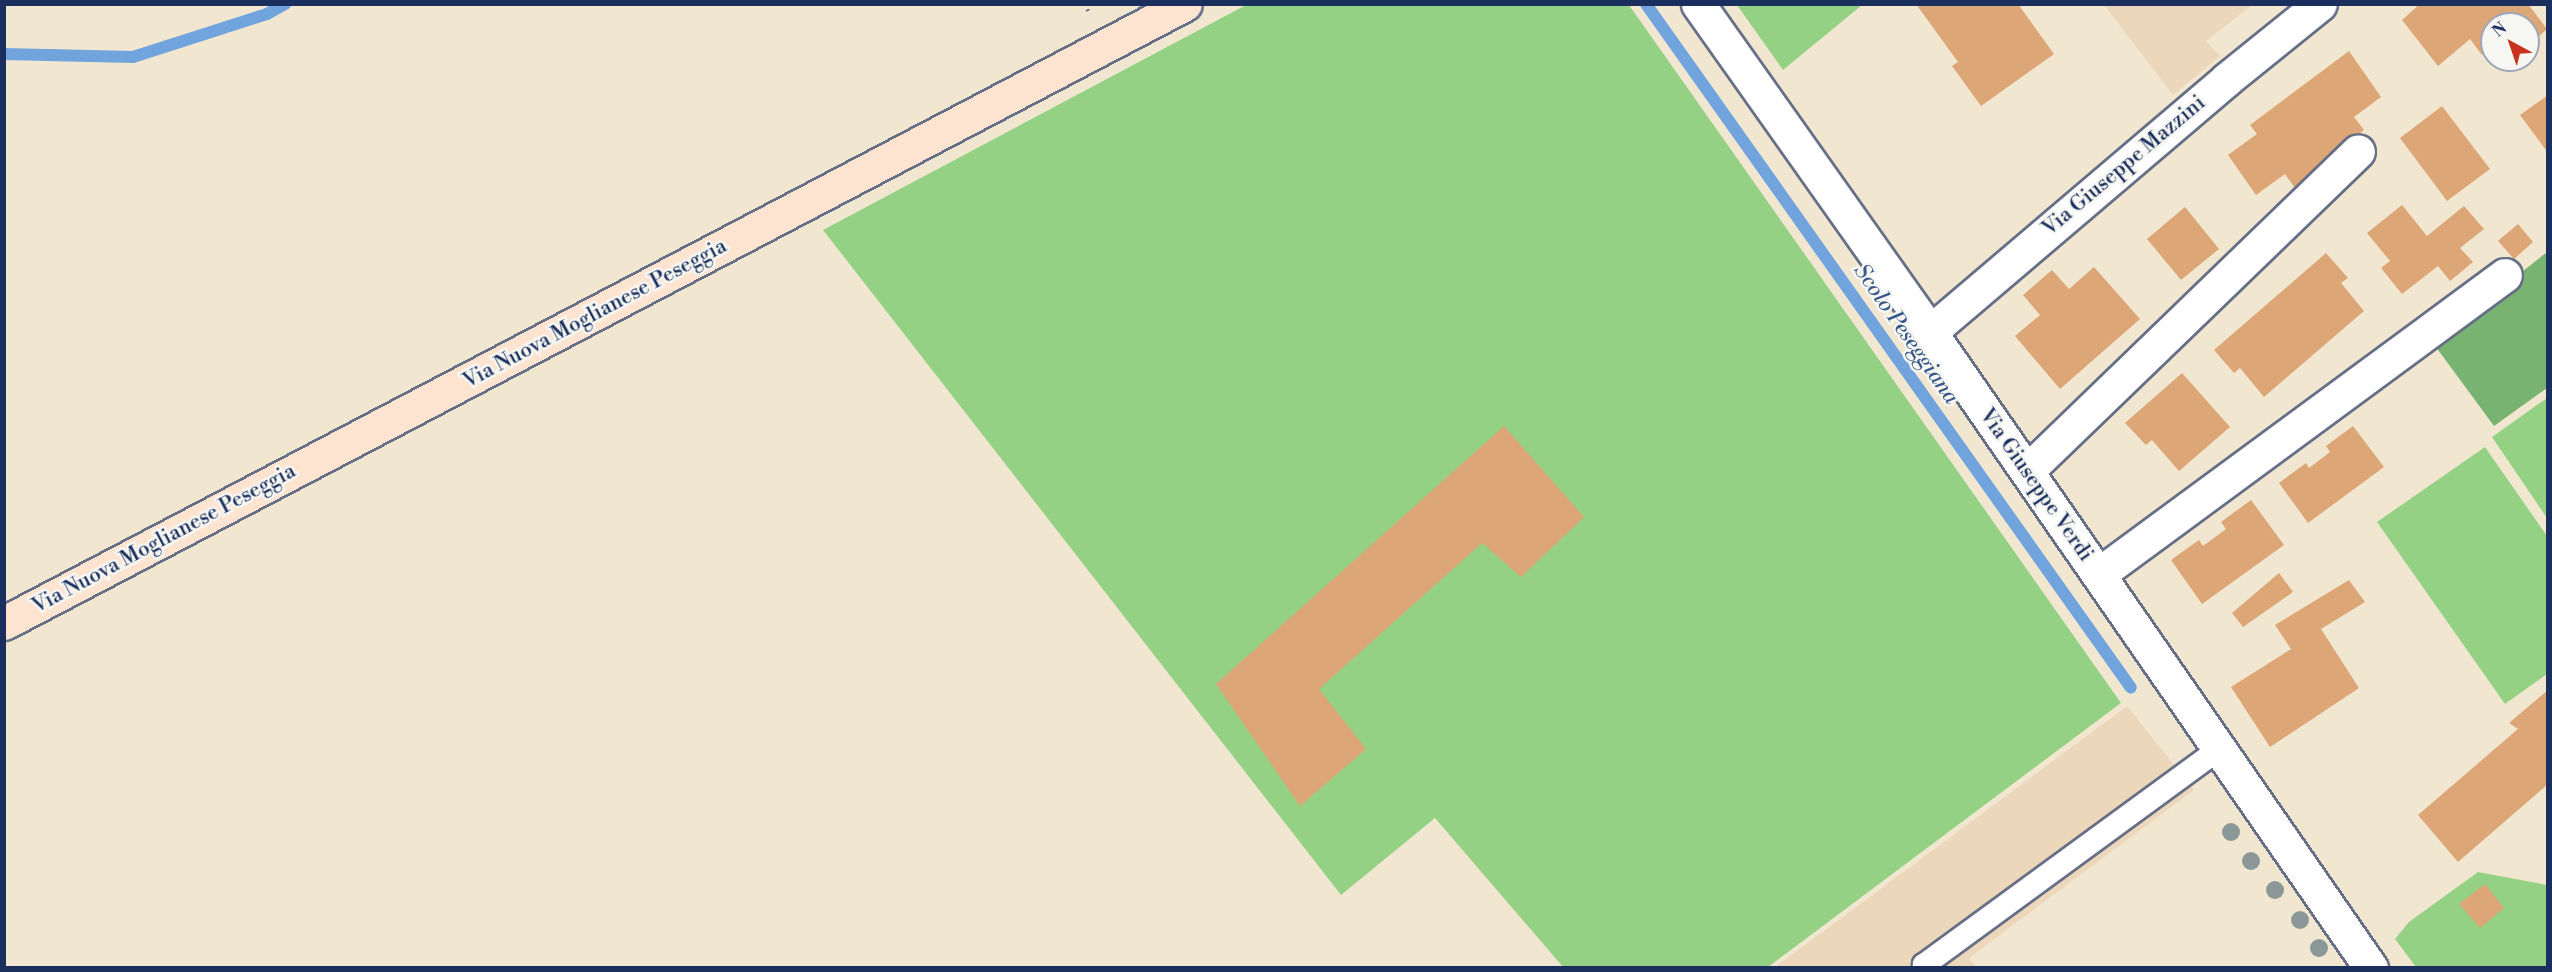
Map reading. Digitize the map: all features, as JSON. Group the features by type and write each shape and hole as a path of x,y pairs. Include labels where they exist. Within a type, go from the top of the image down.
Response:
{"main road":[{"name":"Via Nuova Moglianese Peseggia","path":"4,623 1185,4"}],"street":[{"name":"Via Giuseppe Verdi","path":"1698,4 1930,332 2371,968"},
{"name":"Via Giuseppe Mazzini","path":"1930,332 2227,78 2320,4"},
{"path":"2027,471 2358,151"},
{"path":"2098,574 2505,275"}],"lane":[{"path":"1926,968 1924,965 2218,750"}],"shaded area":[{"path":"2104,5 2252,5 2206,41 2220,56 2173,95"},
{"path":"2127,706 2194,790 1969,958 1976,967 1774,968"}],"green space":[{"path":"1246,5 1629,5 2121,703 1768,967 1563,967 1435,818 1341,895 823,230"},
{"path":"1737,5 1862,5 1783,70"},
{"path":"2547,252 2547,388 2494,426 2433,343"},
{"path":"2547,398 2547,518 2492,437"},
{"path":"2485,447 2547,536 2547,674 2505,704 2377,522"},
{"path":"2478,872 2547,885 2547,967 2416,967 2395,939 2409,922"}],"building":[{"path":"1916,4 2018,4 2054,54 1981,106 1952,66 1958,62"},
{"path":"2420,4 2528,4 2534,12 2480,12 2480,52 2470,39 2438,66 2402,20"},
{"path":"2540,20 2547,29 2540,35"},
{"path":"2349,51 2381,97 2354,117 2364,130 2354,138 2358,144 2295,188 2285,174 2256,195 2228,155 2257,134 2250,125"},
{"path":"2548,95 2548,153 2520,115"},
{"path":"2442,106 2490,169 2447,201 2400,138"},
{"path":"2402,205 2427,236 2464,206 2484,229 2460,248 2473,262 2450,281 2438,266 2402,294 2381,268 2390,261 2367,233"},
{"path":"2185,207 2219,249 2181,280 2147,239"},
{"path":"2518,224 2533,242 2514,259 2498,241"},
{"path":"2326,253 2348,278 2341,283 2364,311 2264,397 2240,368 2234,373 2214,350"},
{"path":"2094,267 2140,319 2060,389 2015,336 2040,315 2023,295 2052,270 2069,289"},
{"path":"2182,373 2230,427 2179,471 2152,440 2146,445 2125,423"},
{"path":"1504,426 1584,517 1521,577 1482,543 1319,689 1366,749 1300,806 1216,684"},
{"path":"2353,426 2384,467 2308,523 2279,483 2306,463 2309,468 2330,452 2326,446"},
{"path":"2251,500 2284,545 2202,604 2171,560 2199,540 2203,546 2226,529 2221,522"},
{"path":"2279,573 2293,592 2243,627 2232,613"},
{"path":"2349,580 2365,602 2321,629 2359,688 2270,747 2231,687 2291,649 2275,625"},
{"path":"2548,690 2548,784 2458,862 2418,815 2518,729 2509,723"},
{"path":"2485,884 2504,908 2480,928 2459,904"}],"waterway":[{"path":"4,54 133,57 267,14 285,4"},
{"name":"Scolo Peseggiana","path":"1646,4 2131,688"}]}
